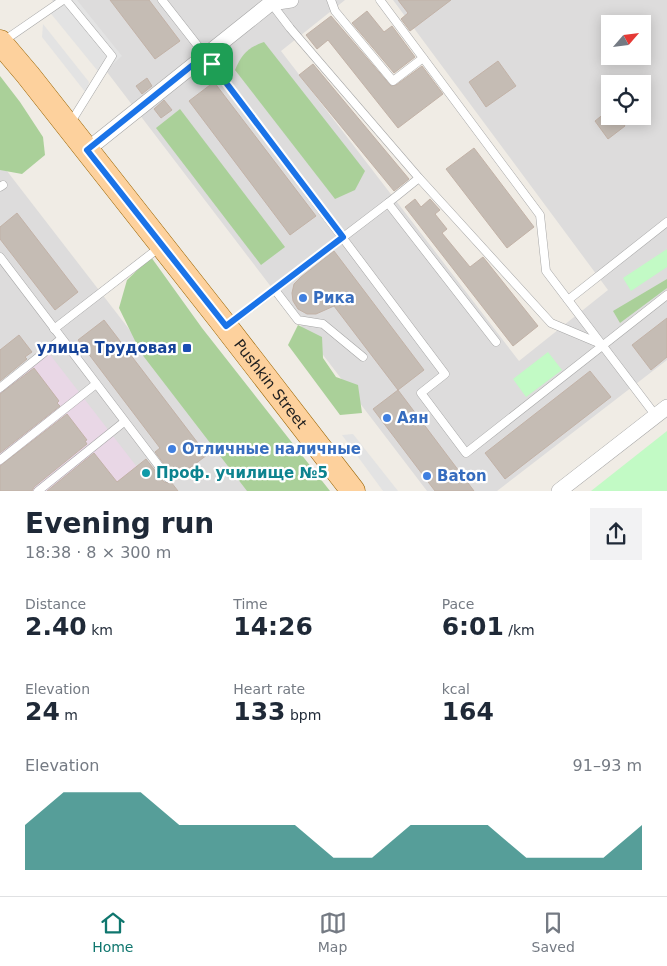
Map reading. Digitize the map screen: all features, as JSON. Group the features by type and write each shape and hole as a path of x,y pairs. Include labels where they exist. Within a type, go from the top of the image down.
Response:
{"main road":[{"name":"Pushkin Street","path":"0,43 28,75 226,326 353,491"}],"street":[{"path":"87,150 271,3 291,0"},
{"path":"559,491 662,411"}],"lane":[{"path":"0,43 64,0 112,56 68,127"},
{"path":"162,0 445,374 421,393 466,452 667,296"},
{"path":"331,0 335,11 392,81 424,58"},
{"path":"380,0 540,215 546,271 603,345 662,411"},
{"path":"271,3 290,28 419,178 551,323 603,345"},
{"path":"226,326 419,178"},
{"path":"388,203 496,342"},
{"path":"568,300 667,222"},
{"path":"54,329 162,246"},
{"path":"0,257 168,478"},
{"path":"275,290 298,320 323,324 363,357"},
{"path":"0,388 61,339"},
{"path":"0,460 96,384"},
{"path":"38,491 124,422"}],"shaded area":[{"path":"52,0 345,0 281,51 519,361 608,290 393,0 667,0 667,360 497,491 427,491"},
{"path":"58,0 77,0 122,56 101,75 48,10"},
{"path":"43,24 89,82 86,93 42,37"},
{"path":"0,162 254,491 106,491 0,387"},
{"path":"48,352 137,467 106,491 0,491 0,387"},
{"path":"353,434 398,491 383,491 342,435"}],"green space":[{"path":"264,42 365,171 355,190 335,199 235,70 246,52"},
{"path":"0,76 43,137 45,155 22,174 0,170"},
{"path":"180,109 285,247 261,265 156,128"},
{"path":"667,249 667,267 631,291 623,278"},
{"path":"151,257 202,328 330,491 247,491 141,353 119,308 127,280"},
{"path":"667,279 667,288 620,323 613,311"},
{"path":"298,325 322,337 323,358 336,377 358,385 362,413 340,415 288,345"},
{"path":"548,352 562,370 526,397 513,379"},
{"path":"667,431 667,491 591,491"}],"building":[{"path":"110,0 149,0 180,41 155,59"},
{"path":"398,0 451,0 410,31 401,19 408,13"},
{"path":"367,11 384,32 392,26 415,57 394,73 352,23"},
{"path":"331,16 391,86 396,85 422,66 443,94 398,128 328,40 317,49 306,35"},
{"path":"498,61 516,86 486,107 469,82"},
{"path":"313,64 409,179 394,191 299,75"},
{"path":"147,78 152,86 142,94 136,86"},
{"path":"214,82 316,216 290,235 189,101"},
{"path":"164,100 172,110 161,118 154,109"},
{"path":"601,116 601,125 625,126 608,139 595,121"},
{"path":"474,148 534,227 507,248 446,169"},
{"path":"415,199 421,207 430,199 440,210 435,214 447,229 442,233 470,267 483,257 538,326 513,346 405,207"},
{"path":"17,213 78,292 55,310 0,239 0,227"},
{"path":"334,251 424,370 398,390 334,306 316,314 307,314 298,309 293,301 294,284"},
{"path":"667,318 667,357 651,370 632,345"},
{"path":"104,320 207,455 171,482 178,491 47,491 94,453 117,482 146,459 164,482 169,483 173,480 172,475 155,452 160,448 78,340"},
{"path":"19,335 32,352 25,357 27,359 0,381 0,350"},
{"path":"34,368 59,401 57,403 60,406 0,453 0,394"},
{"path":"590,371 611,397 505,479 485,453"},
{"path":"398,390 474,491 435,491 373,409"},
{"path":"67,414 87,440 85,441 87,444 34,487 32,491 0,491 0,466"}],"place":[{"name":"Рика","path":"303,298"},
{"name":"улица Трудовая","path":"187,348"},
{"name":"Аян","path":"387,418"},
{"name":"Отличные наличные","path":"172,449"},
{"name":"Проф. училище №5","path":"146,473"},
{"name":"Baton","path":"427,476"}],"route":[{"path":"205,55 212,64 343,237 226,326 87,150 205,55"}]}
